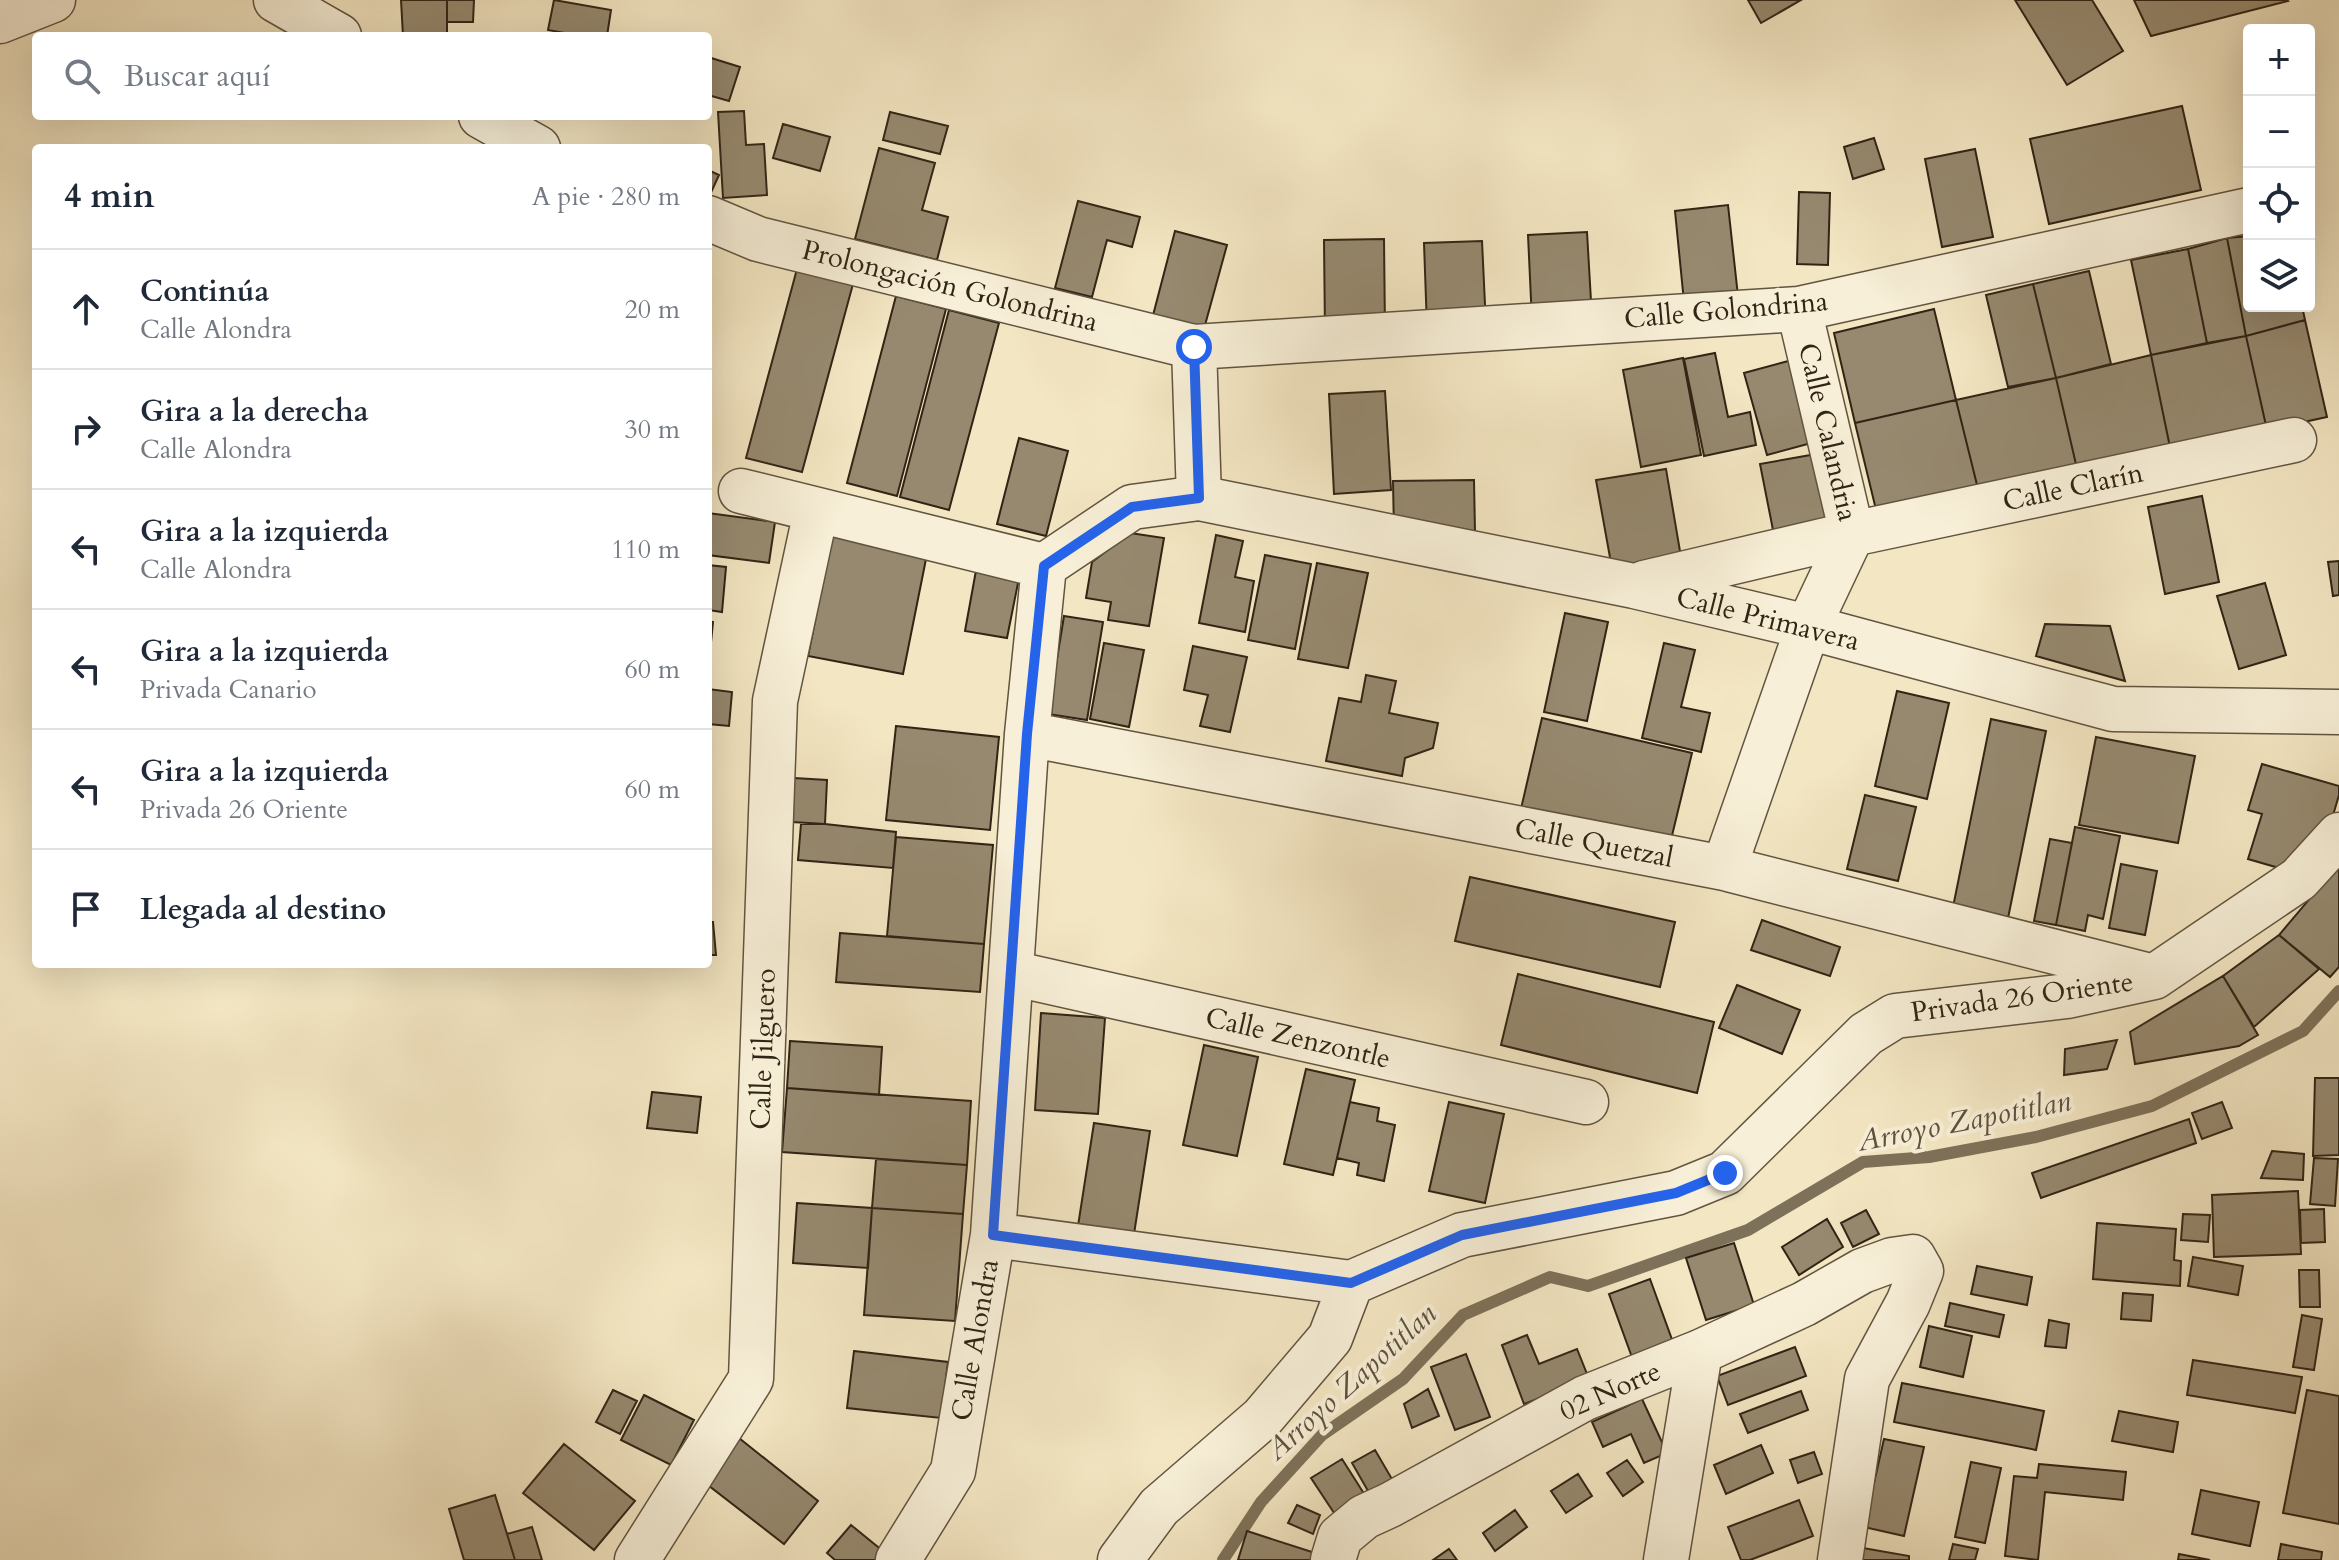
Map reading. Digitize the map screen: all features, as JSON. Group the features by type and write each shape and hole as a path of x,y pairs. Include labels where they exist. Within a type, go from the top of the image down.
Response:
{"street":[{"path":"0,21 53,0"},
{"path":"276,0 332,32"},
{"path":"488,120 531,144"},
{"name":"Calle Golondrina","path":"1194,347 1799,309 2243,211"},
{"name":"Prolongación Golondrina","path":"712,220 758,239 1194,347"},
{"name":"Calle Calandria","path":"1724,868 1808,627 1852,534 1799,309"},
{"path":"741,491 1044,566 1132,507 1199,498 1194,347"},
{"name":"Calle Clarín","path":"1634,586 1852,534 2294,440"},
{"name":"Calle Primavera","path":"1199,498 1634,586 1808,627 2113,709 2339,712"},
{"name":"Calle Jilguero","path":"637,1560 751,1379 775,701 816,511"},
{"name":"Calle Alondra","path":"898,1560 953,1471 993,1235 1027,734 1044,566"},
{"name":"Calle Quetzal","path":"1027,734 1724,868 2154,977"},
{"name":"Privada 26 Oriente","path":"1351,1283 1462,1235 1676,1193 1725,1173 1866,1034 1895,1016 2067,996 2154,977 2299,879 2339,835"},
{"name":"Calle Zenzontle","path":"1011,973 1586,1102"},
{"path":"993,1235 1351,1283 1330,1338 1262,1418 1159,1507 1120,1560"},
{"name":"02 Norte","path":"1333,1560 1340,1537 1364,1517 1585,1398 1700,1352 1804,1304 1862,1271 1892,1260 1913,1257 1921,1271 1908,1303 1867,1379 1840,1560"},
{"path":"1666,1560 1700,1352"}],"building":[{"path":"401,0 447,0 447,32 403,32"},
{"path":"447,0 474,0 473,22 447,22"},
{"path":"554,0 611,10 608,32 548,30"},
{"path":"1748,0 1801,0 1761,23"},
{"path":"2015,0 2092,0 2123,51 2067,85"},
{"path":"2134,0 2287,0 2288,1 2151,36"},
{"path":"712,58 740,67 729,101 712,96"},
{"path":"2182,106 2201,190 2049,224 2030,139"},
{"path":"744,111 746,145 764,144 767,195 723,198 718,112"},
{"path":"890,112 948,126 940,154 883,140"},
{"path":"783,124 830,137 820,171 773,158"},
{"path":"1874,138 1884,169 1853,179 1844,147"},
{"path":"879,148 935,163 922,210 948,217 937,260 855,239"},
{"path":"1975,149 1993,237 1942,247 1925,159"},
{"path":"712,172 719,175 712,190"},
{"path":"1799,192 1830,193 1828,265 1797,264"},
{"path":"1078,201 1140,217 1132,247 1107,240 1092,297 1055,288"},
{"path":"1728,205 1738,296 1684,302 1675,211"},
{"path":"1175,231 1227,245 1202,336 1151,323"},
{"path":"1587,232 1592,318 1532,321 1528,235"},
{"path":"2243,237 2243,312 2303,312 2305,320 2246,336 2227,238"},
{"path":"2227,238 2246,336 2207,343 2188,249"},
{"path":"1384,239 1385,331 1325,332 1324,240"},
{"path":"1482,241 1486,326 1427,328 1424,243"},
{"path":"2188,249 2207,343 2151,355 2131,260"},
{"path":"797,269 853,284 802,472 746,458"},
{"path":"2089,271 2111,364 2056,378 2033,284"},
{"path":"2033,284 2056,378 2008,387 1986,295"},
{"path":"896,296 946,309 897,496 847,483"},
{"path":"1934,309 1956,400 1855,423 1834,333"},
{"path":"949,310 999,323 949,510 900,497"},
{"path":"2305,320 2327,417 2267,430 2246,336"},
{"path":"2246,336 2267,430 2171,452 2151,355"},
{"path":"1715,353 1728,417 1750,412 1756,445 1704,456 1684,359"},
{"path":"2151,355 2171,452 2078,473 2056,378"},
{"path":"1683,358 1701,455 1641,467 1623,370"},
{"path":"1792,360 1815,442 1767,455 1744,373"},
{"path":"2056,378 2078,473 1980,497 1956,400"},
{"path":"1385,391 1391,490 1334,494 1329,394"},
{"path":"1956,400 1980,497 1879,522 1855,423"},
{"path":"1019,438 1068,451 1046,536 997,524"},
{"path":"1822,453 1836,524 1774,535 1760,464"},
{"path":"1666,469 1682,563 1613,574 1596,480"},
{"path":"1474,480 1475,532 1394,533 1393,481"},
{"path":"2202,496 2219,582 2165,594 2148,507"},
{"path":"712,514 775,522 769,563 712,556"},
{"path":"1130,533 1164,538 1149,626 1108,620 1111,602 1086,598 1092,562"},
{"path":"1216,535 1243,541 1235,577 1254,581 1245,632 1199,623"},
{"path":"832,536 927,554 903,674 808,656"},
{"path":"1265,555 1311,564 1295,649 1248,640"},
{"path":"2339,561 2339,595 2333,596 2328,562"},
{"path":"1317,563 1368,573 1348,668 1298,659"},
{"path":"712,565 726,567 722,612 712,611"},
{"path":"977,565 1020,573 1007,638 965,631"},
{"path":"2265,583 2286,655 2239,669 2217,596"},
{"path":"1565,613 1608,622 1587,721 1544,712"},
{"path":"1064,616 1103,622 1087,720 1048,714"},
{"path":"2045,624 2110,626 2125,681 2036,656"},
{"path":"1104,643 1144,650 1129,727 1090,719"},
{"path":"1664,643 1695,650 1681,707 1710,713 1701,752 1642,738"},
{"path":"1193,646 1247,657 1230,732 1200,726 1208,695 1184,690"},
{"path":"1366,675 1396,681 1389,713 1438,723 1433,748 1405,758 1402,776 1326,761 1339,698 1361,702"},
{"path":"712,690 732,692 729,726 712,724"},
{"path":"1897,691 1949,703 1927,799 1875,786"},
{"path":"1542,718 1692,753 1669,848 1520,813"},
{"path":"1991,719 2046,731 2006,928 1951,917"},
{"path":"896,726 999,737 990,830 886,820"},
{"path":"2096,737 2195,756 2178,843 2079,825"},
{"path":"2262,764 2339,786 2326,839 2296,873 2248,859 2262,814 2248,810"},
{"path":"794,778 827,780 825,824 792,822"},
{"path":"1865,795 1916,807 1898,881 1847,869"},
{"path":"801,824 896,832 893,868 798,860"},
{"path":"2075,827 2120,836 2103,919 2088,915 2085,931 2056,925"},
{"path":"896,837 993,845 984,944 887,936"},
{"path":"2050,839 2072,843 2056,925 2034,921"},
{"path":"2121,864 2157,871 2145,935 2109,928"},
{"path":"2339,864 2339,967 2330,977 2279,935"},
{"path":"1470,877 1675,922 1660,987 1455,941"},
{"path":"1762,920 1840,947 1830,976 1751,950"},
{"path":"712,922 713,922 716,955 712,955"},
{"path":"840,933 984,944 980,992 836,982"},
{"path":"2279,935 2319,969 2254,1027 2223,976"},
{"path":"1518,974 1714,1022 1697,1093 1501,1045"},
{"path":"2223,976 2258,1035 2239,1046 2135,1064 2130,1032"},
{"path":"1737,985 1800,1010 1782,1054 1719,1028"},
{"path":"1041,1013 1105,1018 1098,1114 1035,1110"},
{"path":"2117,1040 2107,1069 2064,1075 2065,1049"},
{"path":"790,1041 882,1047 879,1095 787,1088"},
{"path":"1204,1045 1258,1057 1237,1156 1183,1145"},
{"path":"1306,1069 1355,1080 1333,1175 1284,1164"},
{"path":"2315,1078 2339,1078 2339,1155 2313,1156"},
{"path":"787,1088 971,1101 967,1165 782,1152"},
{"path":"652,1092 701,1097 697,1133 647,1128"},
{"path":"1350,1102 1379,1108 1377,1121 1395,1125 1384,1181 1357,1175 1359,1163 1337,1158"},
{"path":"1449,1102 1504,1114 1485,1203 1429,1191"},
{"path":"2222,1102 2232,1128 2202,1139 2192,1113"},
{"path":"2189,1119 2196,1143 2041,1198 2032,1173"},
{"path":"1094,1123 1150,1131 1134,1234 1078,1226"},
{"path":"2272,1151 2304,1154 2303,1180 2261,1178"},
{"path":"2314,1158 2338,1159 2335,1206 2310,1204"},
{"path":"876,1159 967,1165 963,1214 872,1208"},
{"path":"2298,1191 2301,1254 2214,1257 2212,1195"},
{"path":"797,1203 872,1208 868,1268 793,1263"},
{"path":"872,1208 963,1214 955,1321 864,1315"},
{"path":"2324,1209 2325,1242 2301,1243 2300,1210"},
{"path":"1866,1210 1879,1234 1853,1247 1841,1223"},
{"path":"2183,1214 2210,1215 2208,1242 2181,1240"},
{"path":"1827,1219 1843,1247 1799,1275 1782,1247"},
{"path":"2097,1223 2176,1229 2174,1260 2181,1261 2180,1286 2093,1279"},
{"path":"1734,1243 1754,1305 1706,1320 1686,1258"},
{"path":"2193,1257 2243,1266 2238,1295 2188,1286"},
{"path":"1977,1266 2032,1277 2027,1305 1971,1294"},
{"path":"2299,1270 2319,1270 2320,1307 2300,1307"},
{"path":"1650,1279 1674,1345 1633,1360 1609,1294"},
{"path":"2123,1293 2153,1295 2151,1321 2121,1319"},
{"path":"1950,1303 2004,1315 1999,1337 1945,1326"},
{"path":"2302,1315 2322,1319 2314,1370 2293,1367"},
{"path":"2049,1320 2069,1324 2066,1348 2045,1346"},
{"path":"1929,1326 1972,1336 1963,1377 1920,1367"},
{"path":"1527,1335 1539,1364 1577,1349 1589,1379 1524,1404 1502,1345"},
{"path":"1795,1347 1806,1376 1728,1405 1717,1376"},
{"path":"854,1351 948,1362 941,1418 847,1408"},
{"path":"1466,1354 1490,1417 1455,1430 1431,1367"},
{"path":"2193,1360 2302,1377 2295,1413 2187,1395"},
{"path":"1902,1383 2044,1411 2036,1450 1894,1422"},
{"path":"1428,1389 1439,1416 1412,1428 1404,1404"},
{"path":"613,1390 637,1401 620,1434 596,1422"},
{"path":"2307,1390 2339,1396 2339,1524 2283,1513"},
{"path":"1801,1391 1808,1410 1748,1433 1740,1414"},
{"path":"644,1395 694,1420 671,1465 621,1440"},
{"path":"1642,1399 1667,1453 1644,1463 1631,1434 1603,1447 1592,1422"},
{"path":"2119,1411 2178,1422 2173,1452 2112,1441"},
{"path":"739,1438 818,1501 784,1544 704,1482"},
{"path":"1884,1439 1924,1447 1904,1536 1864,1527"},
{"path":"564,1444 635,1501 594,1550 523,1493"},
{"path":"1761,1445 1773,1473 1726,1494 1714,1465"},
{"path":"1375,1450 1396,1486 1372,1498 1352,1463"},
{"path":"1814,1452 1822,1474 1798,1483 1790,1460"},
{"path":"1342,1459 1368,1500 1338,1519 1311,1478"},
{"path":"1627,1460 1643,1482 1623,1496 1607,1473"},
{"path":"1971,1462 2001,1468 1985,1543 1955,1537"},
{"path":"2039,1464 2126,1472 2123,1500 2045,1492 2038,1560 2005,1556 2014,1476 2037,1478"},
{"path":"1578,1474 1592,1496 1566,1513 1551,1491"},
{"path":"2201,1490 2259,1502 2250,1546 2192,1534"},
{"path":"495,1495 515,1560 464,1560 449,1509"},
{"path":"1799,1500 1813,1536 1750,1560 1741,1560 1728,1527"},
{"path":"1297,1505 1320,1515 1313,1534 1288,1523"},
{"path":"1515,1510 1527,1527 1495,1551 1483,1533"},
{"path":"851,1525 889,1556 886,1560 835,1560 827,1553"},
{"path":"532,1527 542,1560 515,1560 507,1534"},
{"path":"1247,1531 1315,1553 1313,1560 1238,1560"},
{"path":"1953,1544 1978,1549 1975,1560 1949,1560"},
{"path":"2281,1544 2322,1552 2321,1560 2278,1560"},
{"path":"1863,1548 1909,1556 1909,1560 1861,1560"},
{"path":"1449,1549 1457,1560 1433,1560"},
{"path":"2179,1554 2210,1560 2178,1560"}],"waterway":[{"name":"Arroyo Zapotitlan","path":"1223,1560 1261,1502 1322,1435 1403,1379 1463,1315 1550,1277 1588,1286 1748,1230 1863,1162 1929,1157 2036,1137 2152,1106 2303,1031 2339,991"}],"route":[{"path":"1194,347 1199,498 1132,507 1044,566 1027,734 993,1235 1351,1283 1462,1235 1676,1193 1725,1173"}]}
